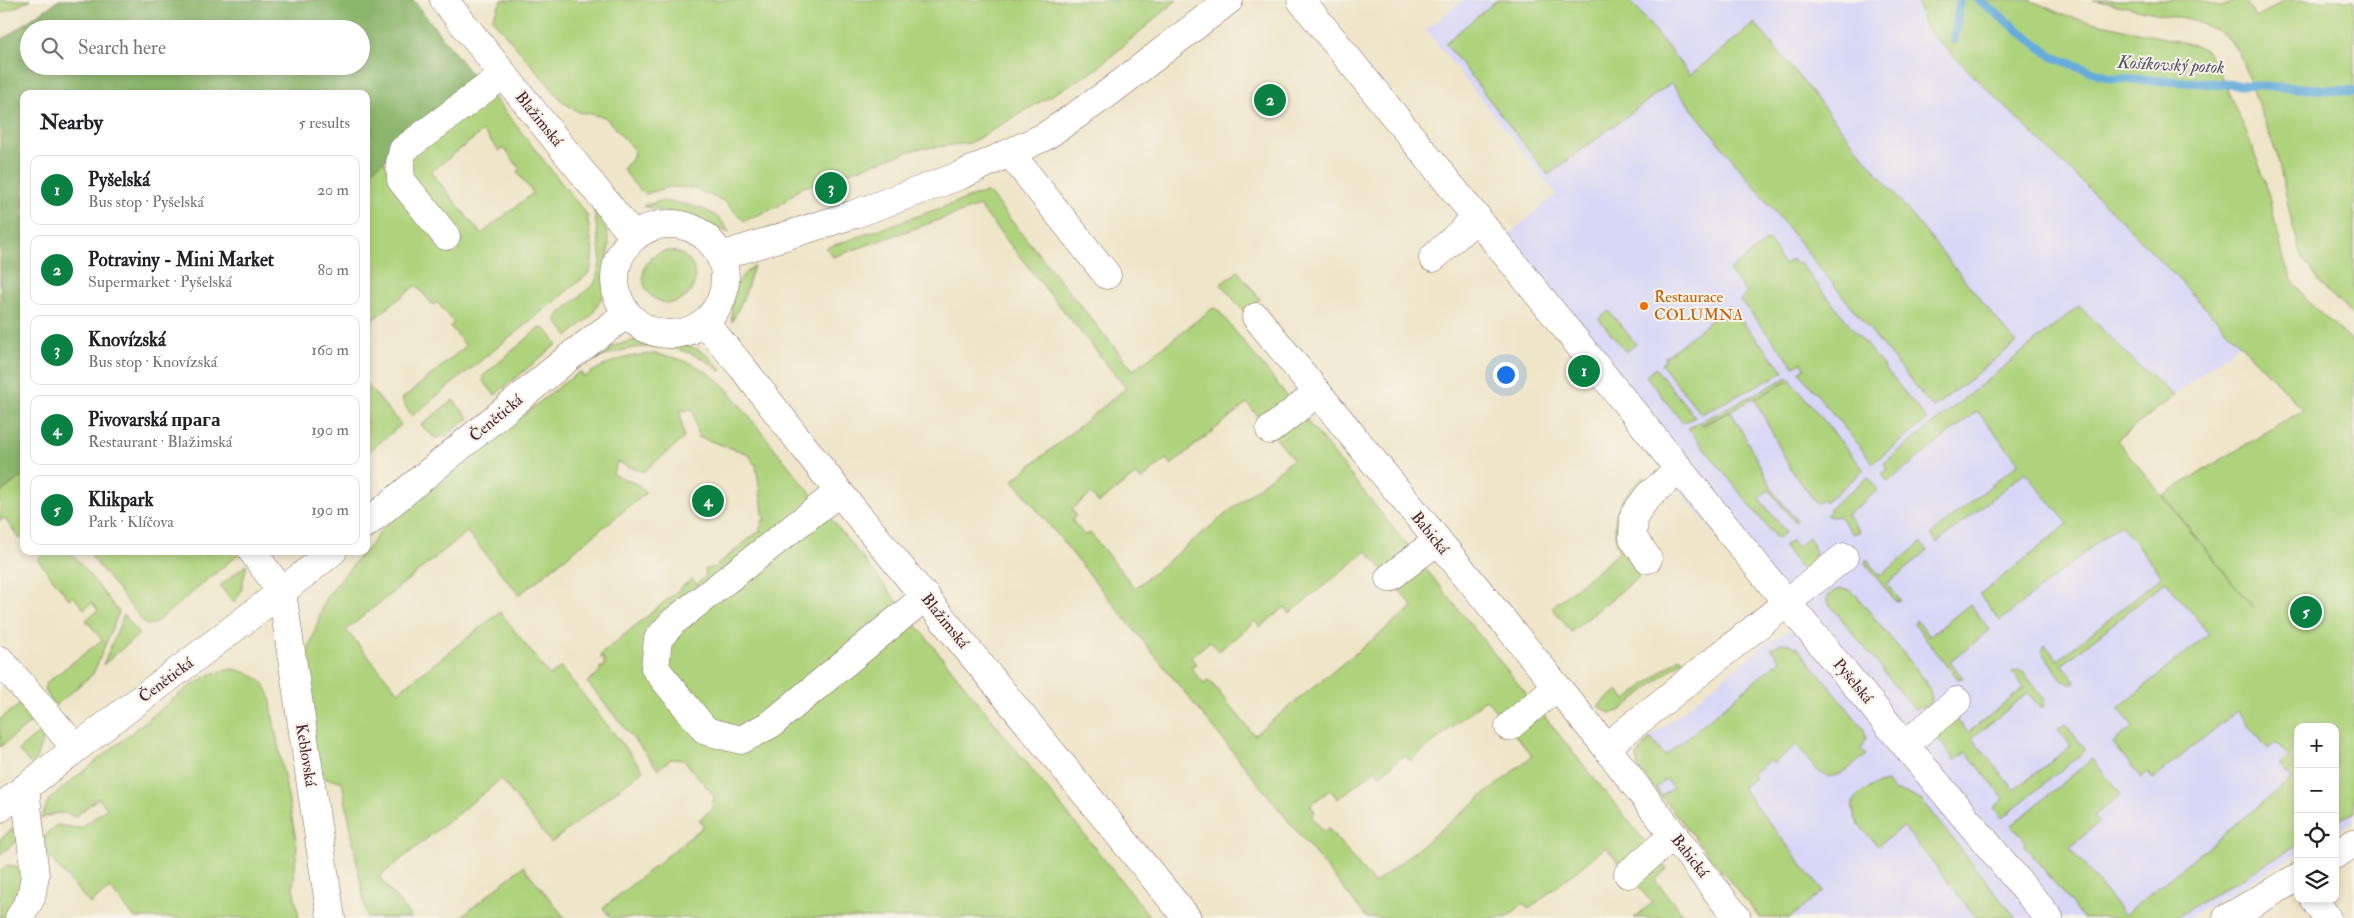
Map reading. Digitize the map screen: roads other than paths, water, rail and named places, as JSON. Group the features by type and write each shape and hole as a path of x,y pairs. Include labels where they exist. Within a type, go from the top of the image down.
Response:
{"street":[{"name":"Blažimská","path":"445,0 634,237"},
{"path":"721,256 896,199 959,176 1044,137 1107,94 1229,0"},
{"name":"Pyšelská","path":"1301,0 1787,603 2049,918"},
{"path":"446,236 401,180 400,163 403,150 503,75"},
{"path":"1010,153 1107,275"},
{"path":"1433,258 1477,217"},
{"path":"682,224 705,236 721,256 725,271 725,287 721,302 705,323 686,332 670,334 654,332 639,325 627,314 619,299 615,283 616,266 623,250 634,237 656,225 682,224"},
{"name":"Čenětická","path":"370,521 574,354 627,314"},
{"name":"Babická","path":"1256,317 1437,542 1606,747 1737,918"},
{"name":"Blažimská","path":"705,323 753,381 839,492 926,596 1186,918"},
{"path":"1270,430 1318,393"},
{"path":"1648,559 1633,538 1634,515 1648,496 1680,469"},
{"path":"839,492 673,622 658,638 655,668 706,731 740,740 771,724 926,596"},
{"path":"1389,578 1437,542"},
{"path":"255,555 282,592"},
{"name":"Čenětická","path":"0,808 328,555"},
{"path":"1606,747 1844,558"},
{"name":"Keblovská","path":"282,592 331,918"},
{"path":"0,660 76,748"},
{"path":"1509,727 1556,687"},
{"path":"1906,744 1957,701"},
{"path":"19,918 31,898 35,875 25,788"},
{"path":"1628,874 1674,835"},
{"path":"2339,852 2354,844"},
{"path":"2227,918 2294,879"},
{"path":"2317,903 2326,918"}],"waterway":[{"path":"1954,40 1960,0"},
{"name":"Košíkovský potok","path":"1979,0 2053,57 2110,78 2354,91"}],"place":[{"name":"Potraviny - Mini Market","path":"1270,100"},
{"name":"Knovízská","path":"831,188"},
{"name":"Restaurace COLUMNA","path":"1644,306"},
{"name":"Pyšelská","path":"1584,371"},
{"name":"Pivovarská прага","path":"708,501"},
{"name":"Klikpark","path":"2306,612"}]}
